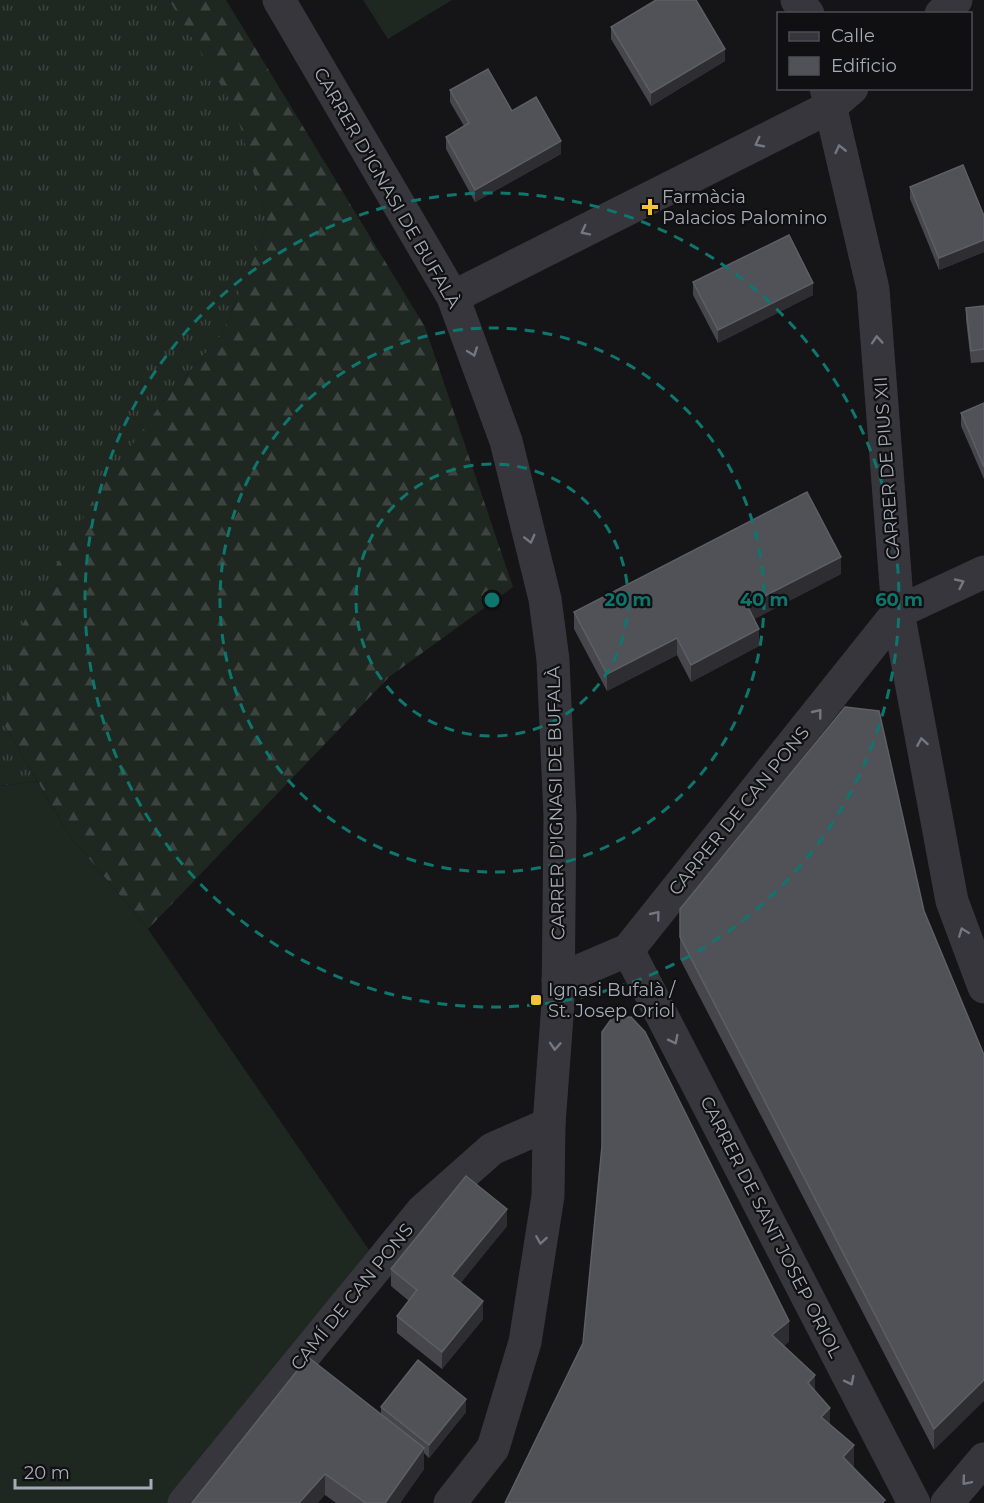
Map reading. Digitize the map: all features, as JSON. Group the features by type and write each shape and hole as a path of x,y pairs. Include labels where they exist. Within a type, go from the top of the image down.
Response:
{"street":[{"name":"CARRER D'IGNASI DE BUFALÀ","path":"279,0 453,297 506,441 545,599 554,660 559,794 558,1003 549,1124 548,1196 525,1342 493,1448 450,1503"},
{"path":"797,0 806,12"},
{"path":"942,12 957,0"},
{"path":"453,297 836,95"},
{"name":"CARRER DE PIUS XII","path":"836,95 873,289 898,612 951,901 984,987"},
{"path":"898,612 984,572"},
{"name":"CARRER DE CAN PONS","path":"558,980 628,950 898,612"},
{"name":"CARRER DE SANT JOSEP ORIOL","path":"628,950 914,1503"},
{"name":"CAMÍ DE CAN PONS","path":"184,1503 423,1210 492,1149 549,1124"},
{"path":"947,1503 984,1459"}],"green space":[{"path":"0,0 169,0 236,108 268,224 222,334 159,407 5,726 37,781 0,786"},
{"path":"169,0 226,0 425,327 513,587 389,677 148,929 69,835 5,726 10,647 93,500 159,407 222,334 268,224 235,108"},
{"path":"363,0 452,0 388,39"},
{"path":"37,781 69,835 148,929 369,1250 168,1503 0,1503 0,786"}],"building":[{"path":"656,0 696,0 725,49 651,93 611,27"},
{"path":"488,69 512,111 536,97 561,141 475,190 446,137 469,123 450,90"},
{"path":"963,165 984,216 984,240 939,258 910,187"},
{"path":"789,235 813,283 718,330 693,282"},
{"path":"984,306 984,349 971,351 966,308"},
{"path":"984,403 984,467 961,413"},
{"path":"807,492 841,557 747,605 759,629 691,665 677,638 607,674 574,612"},
{"path":"845,707 879,711 924,911 984,1055 984,1380 934,1429 680,937 680,909"},
{"path":"631,1017 645,1032 789,1321 772,1335 815,1375 808,1383 830,1408 821,1417 854,1445 843,1457 885,1500 882,1503 505,1503 583,1343 602,1146 602,1032 612,1018"},
{"path":"466,1176 507,1209 452,1276 483,1301 442,1352 397,1316 417,1290 391,1269"},
{"path":"308,1357 424,1448 385,1503 366,1503 325,1474 299,1503 192,1503"},
{"path":"418,1360 466,1399 429,1445 381,1407"}],"place":[{"name":"Farmàcia Palacios Palomino","path":"650,207"},
{"name":"Ignasi Bufalà / St. Josep Oriol","path":"536,1000"}]}
